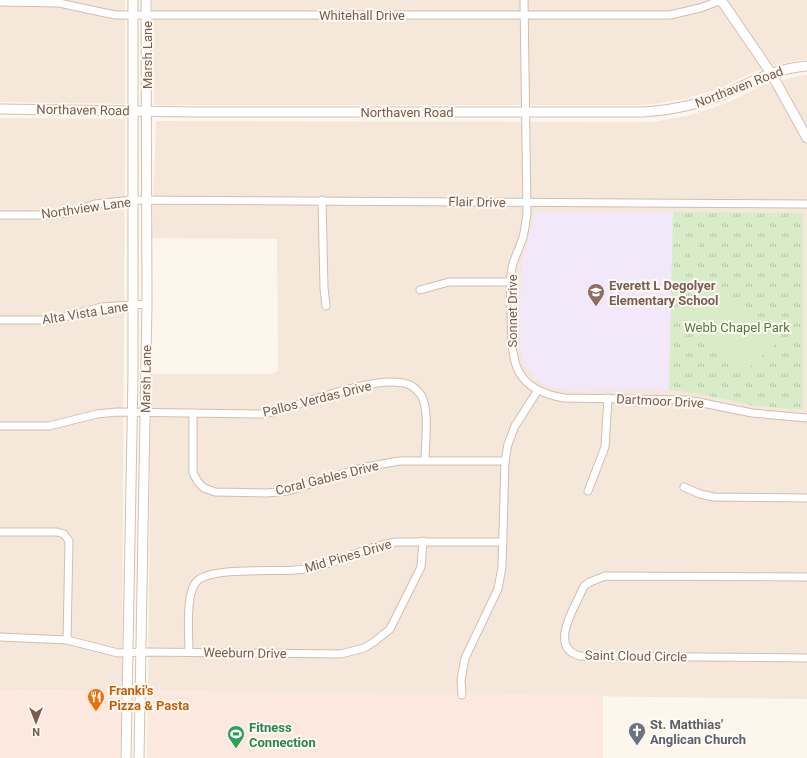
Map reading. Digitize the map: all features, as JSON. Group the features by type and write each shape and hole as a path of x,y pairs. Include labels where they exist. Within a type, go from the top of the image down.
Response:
{"main road":[{"name":"Marsh Lane","path":"126,755 133,305 133,0"},
{"name":"Marsh Lane","path":"139,755 147,304 146,0"},
{"path":"721,0 771,73 807,138"},
{"name":"Northaven Road","path":"0,109 147,112 660,111 706,100 771,73 791,67 807,66"},
{"path":"126,755 139,755"}],"street":[{"name":"Sonnet Drive","path":"524,0 526,203 523,238 511,269 512,355 519,373 526,382 538,390"},
{"name":"Whitehall Drive","path":"0,2 59,3 104,14 133,15 670,15 700,8 721,0"},
{"name":"Northview Lane","path":"0,215 49,215 68,213 94,204 133,200 147,201"},
{"name":"Flair Drive","path":"147,201 322,200 526,203 807,204"},
{"path":"322,200 324,288 326,306"},
{"path":"420,290 449,282 511,282"},
{"name":"Alta Vista Lane","path":"0,320 52,320 102,307 147,304"},
{"name":"Pallos Verdas Drive","path":"0,426 49,426 97,414 132,412 274,412 356,387 389,382 407,384 417,390 422,396 425,408 425,461"},
{"path":"462,695 461,680 465,658 498,589 502,567 505,461 508,444 515,426 538,390"},
{"name":"Dartmoor Drive","path":"538,390 549,396 564,398 688,400 752,413 807,418"},
{"path":"588,491 605,447 608,398"},
{"name":"Coral Gables Drive","path":"193,413 193,473 198,482 204,488 215,492 267,493 288,491 361,468 399,461 505,461"},
{"path":"684,488 714,497 807,498"},
{"path":"0,532 57,532 64,534 69,541 68,640"},
{"name":"Weeburn Drive","path":"0,638 68,640 105,651 128,654 142,652 341,654 364,648 382,637 390,629 421,567 423,558 423,541"},
{"name":"Mid Pines Drive","path":"189,652 190,594 196,582 203,576 222,572 297,570 318,567 382,543 423,541 503,542"},
{"name":"Saint Cloud Circle","path":"807,577 605,576 584,586 563,634 566,648 572,654 580,656 807,658"}],"shaded area":[{"path":"0,0 125,0 125,104 0,102"},
{"path":"152,0 807,0 807,59 780,64 754,72 718,89 684,99 646,105 154,105"},
{"path":"807,75 807,699 148,690 151,374 271,374 278,371 277,239 152,238 156,121 653,122 691,115 729,102 763,85"},
{"path":"0,118 125,119 122,691 0,690"},
{"name":"Everett L Degolyer Elementary School","path":"535,212 673,212 669,390 568,391 550,387 535,379 524,365 520,346 521,268"},
{"path":"0,690 122,691 120,758 0,758"},
{"path":"148,690 603,695 603,758 147,758"}],"green space":[{"name":"Webb Chapel Park","path":"673,212 803,213 803,410 756,406 695,393 669,390"},
{"path":"690,241 699,241 698,264 690,264"},
{"path":"715,281 778,342 743,373 679,313"}],"place":[{"name":"Everett L Degolyer Elementary School","path":"596,307"},
{"name":"Franki's Pizza & Pasta","path":"96,712"},
{"name":"St. Matthias' Anglican Church","path":"637,746"},
{"name":"Fitness Connection","path":"236,749"}]}
